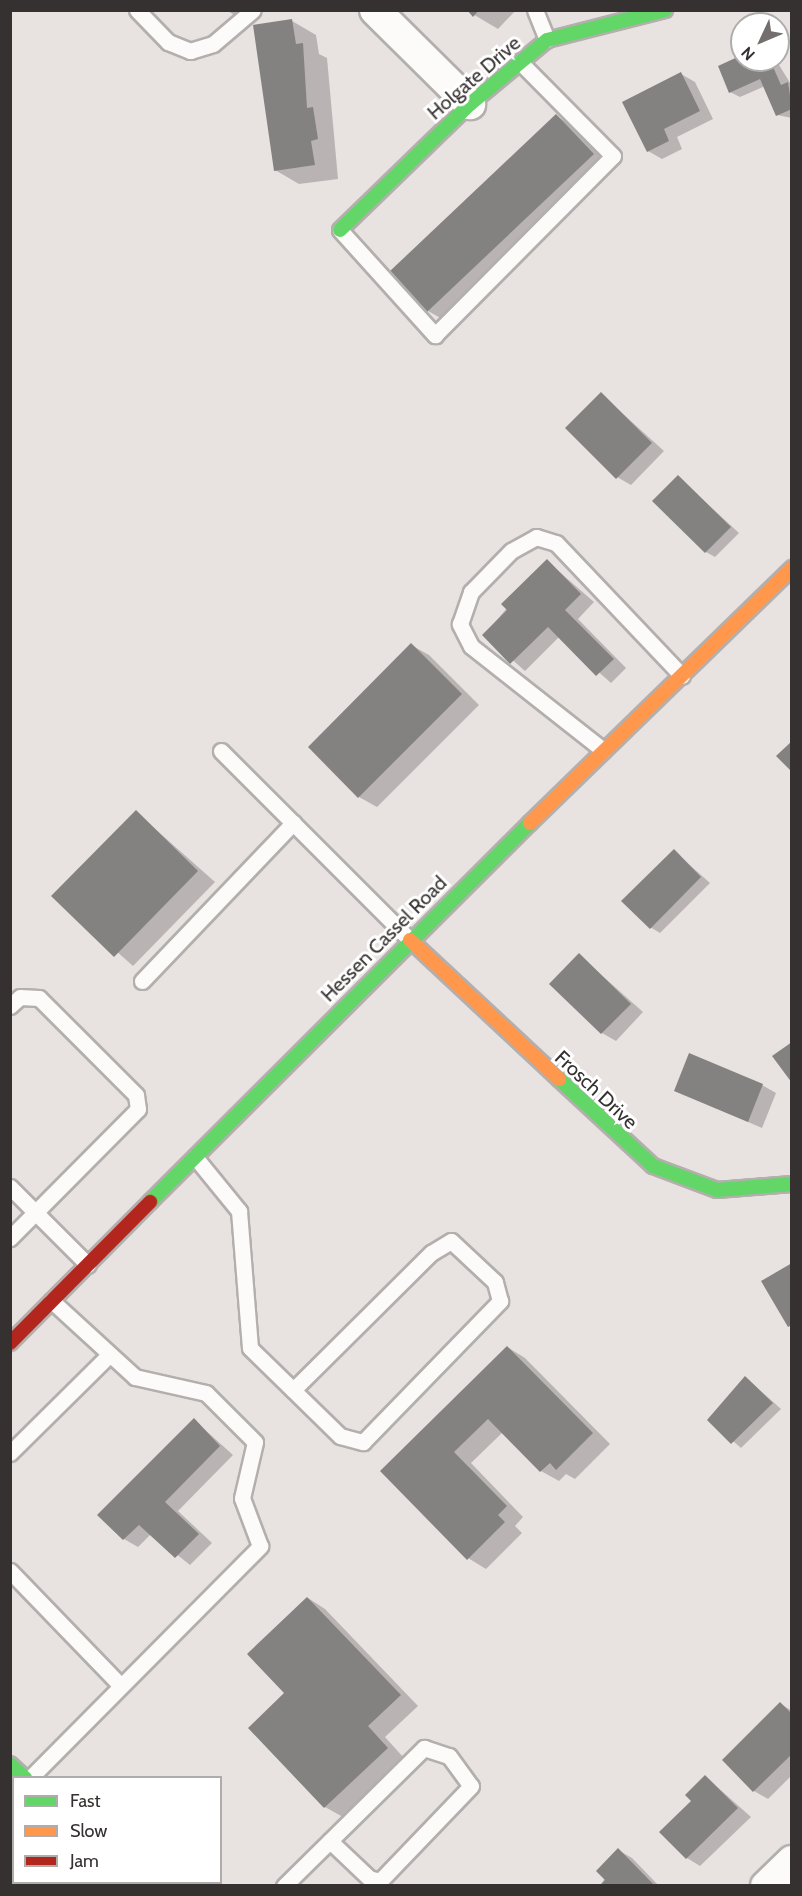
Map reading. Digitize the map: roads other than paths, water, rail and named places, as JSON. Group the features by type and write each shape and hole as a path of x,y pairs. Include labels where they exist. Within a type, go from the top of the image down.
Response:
{"main road":[{"name":"Holgate Drive","path":"340,230 470,104 547,40 665,10"},
{"name":"Hessen Cassel Road","path":"10,1343 410,940 792,568"},
{"name":"Frosch Drive","path":"410,940 653,1166 717,1190 792,1184"},
{"path":"10,1764 23,1776"}],"street":[{"path":"375,10 470,104"},
{"path":"766,1886 792,1861"}],"lane":[{"path":"138,10 168,42 190,51 213,44 253,10"},
{"path":"535,10 547,40"},
{"path":"340,230 435,335 612,156 520,62"},
{"path":"603,750 471,646 460,624 471,592 511,551 536,537 556,543 682,676"},
{"path":"221,751 410,940"},
{"path":"142,981 293,823"},
{"path":"10,1006 21,997 39,998 136,1095 138,1109 10,1238"},
{"path":"195,1157 239,1211 250,1348 340,1436 363,1442 500,1301 495,1282 451,1241 431,1253 293,1390"},
{"path":"10,1187 88,1265"},
{"path":"32,1776 260,1546 242,1498 255,1442 206,1393 135,1377 108,1356 52,1301"},
{"path":"10,1453 108,1356"},
{"path":"10,1571 120,1685"},
{"path":"284,1886 424,1748 449,1756 471,1786 380,1881 369,1878 330,1841"}]}
